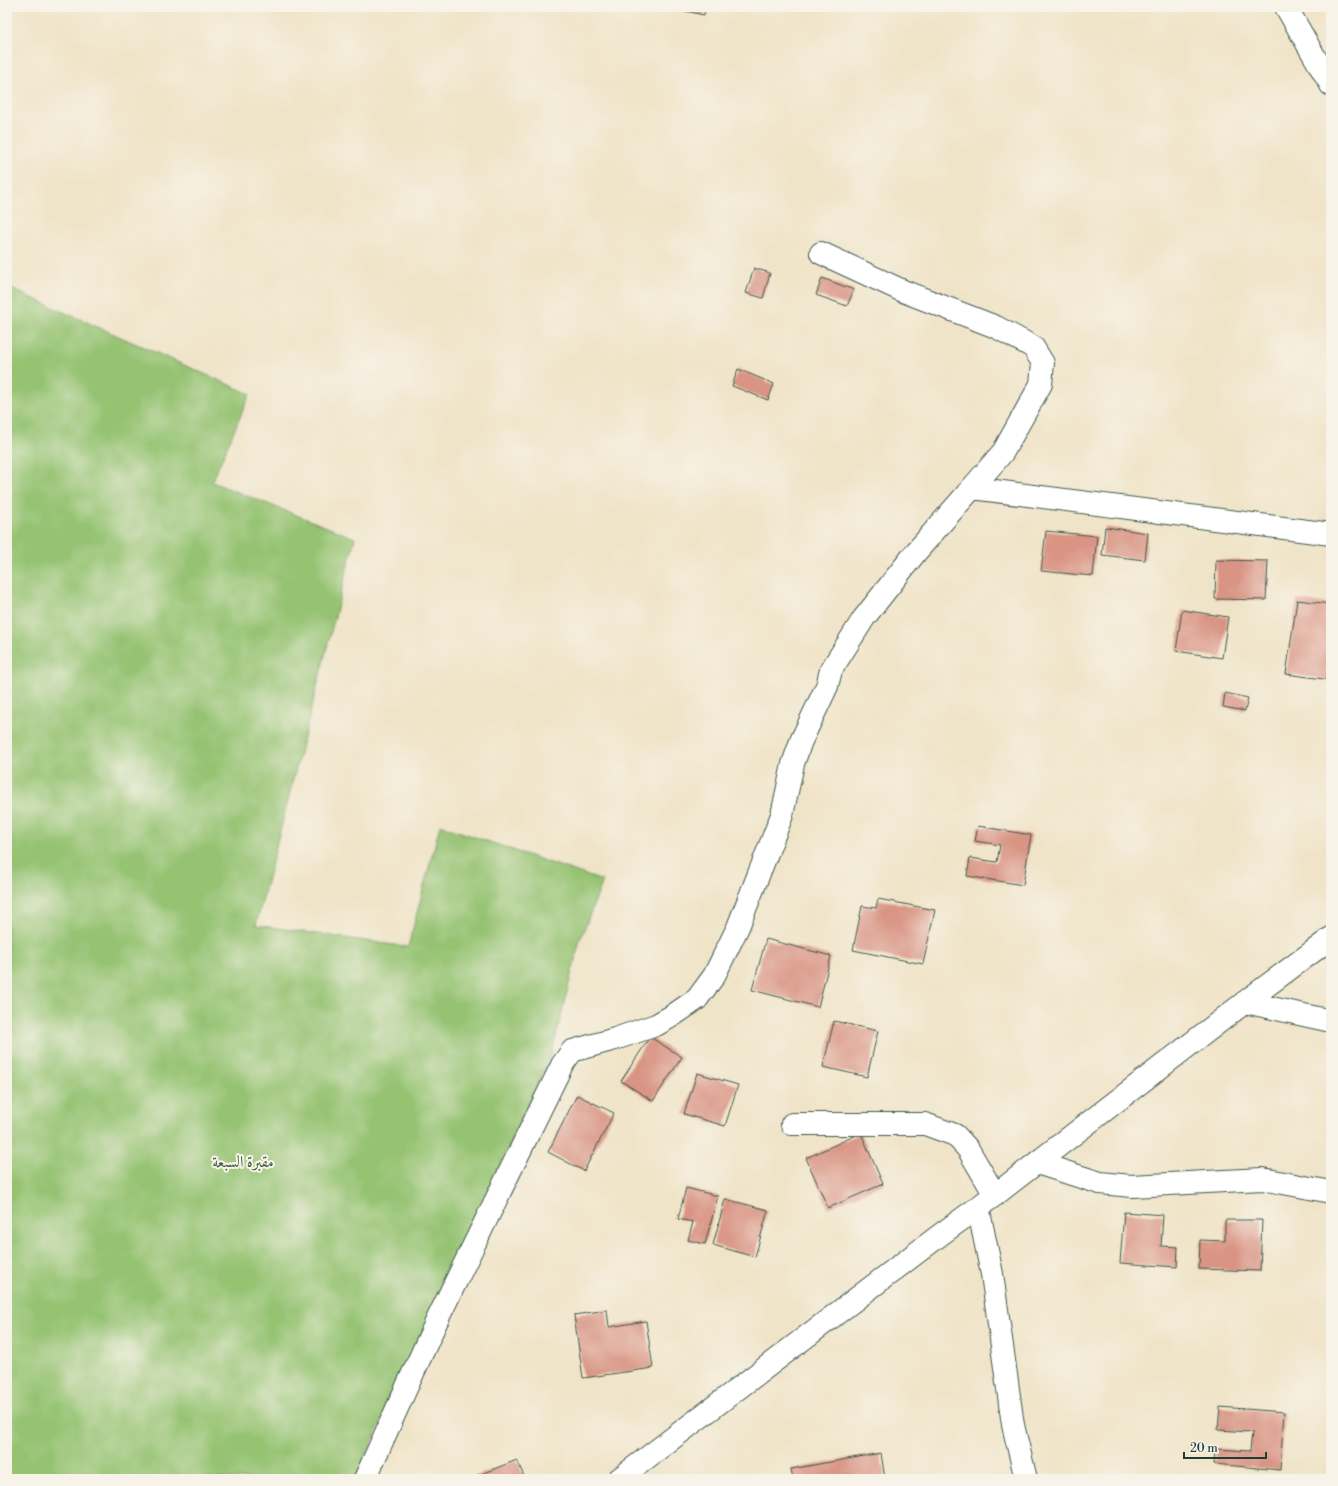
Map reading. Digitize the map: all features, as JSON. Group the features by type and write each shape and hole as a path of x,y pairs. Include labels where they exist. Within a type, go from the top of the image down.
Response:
{"street":[{"path":"1286,7 1331,85"},
{"path":"365,1479 438,1318 562,1065 572,1051 616,1039 656,1025 672,1016 697,998 714,976 738,927 782,814 793,764 801,741 827,686 831,670 864,618 916,552 1003,452 1041,384 1043,363 1033,347 996,327 903,291 821,253"},
{"path":"972,488 1331,534"},
{"path":"619,1479 933,1239 1037,1163 1245,1002 1331,938"},
{"path":"1245,1002 1331,1021"},
{"path":"792,1124 925,1124 955,1135 968,1150 986,1201 992,1274 1013,1425 1026,1479"},
{"path":"1037,1163 1100,1183 1108,1184 1138,1186 1262,1179 1331,1192"}],"green space":[{"name":"مقبرة السبعة","path":"7,287 250,394 212,482 355,538 256,925 408,947 440,825 603,881 580,940 551,1056 355,1479 7,1479"}],"building":[{"path":"668,7 705,7 704,15"},
{"path":"754,268 770,273 763,298 746,293"},
{"path":"822,278 854,290 847,306 816,295"},
{"path":"738,369 774,384 768,400 732,386"},
{"path":"1105,527 1148,533 1145,560 1102,555"},
{"path":"1046,531 1097,536 1093,576 1041,571"},
{"path":"1216,560 1268,561 1266,600 1215,599"},
{"path":"1297,600 1331,604 1331,680 1286,674"},
{"path":"1182,610 1228,617 1222,658 1176,651"},
{"path":"1225,693 1248,698 1245,711 1223,707"},
{"path":"978,826 1031,835 1023,885 967,876 970,858 997,862 1000,845 975,841"},
{"path":"878,899 935,910 923,964 853,950 862,906 876,908"},
{"path":"766,939 831,956 818,1007 752,990"},
{"path":"834,1021 878,1031 867,1077 823,1067"},
{"path":"650,1037 682,1057 653,1101 621,1081"},
{"path":"697,1073 738,1085 725,1126 684,1114"},
{"path":"577,1095 614,1113 584,1171 548,1152"},
{"path":"861,1133 883,1184 828,1208 806,1158"},
{"path":"686,1188 718,1196 705,1244 688,1240 693,1222 678,1219"},
{"path":"725,1199 768,1210 755,1257 713,1245"},
{"path":"1124,1212 1163,1215 1161,1246 1178,1247 1177,1267 1120,1263"},
{"path":"1225,1220 1262,1220 1260,1271 1199,1269 1200,1240 1225,1241"},
{"path":"607,1310 609,1327 646,1321 653,1368 583,1378 574,1315"},
{"path":"1220,1407 1284,1412 1280,1470 1214,1464 1215,1449 1250,1451 1252,1432 1218,1430"},
{"path":"881,1453 885,1479 793,1479 791,1469"},
{"path":"517,1460 525,1479 468,1479"}]}
